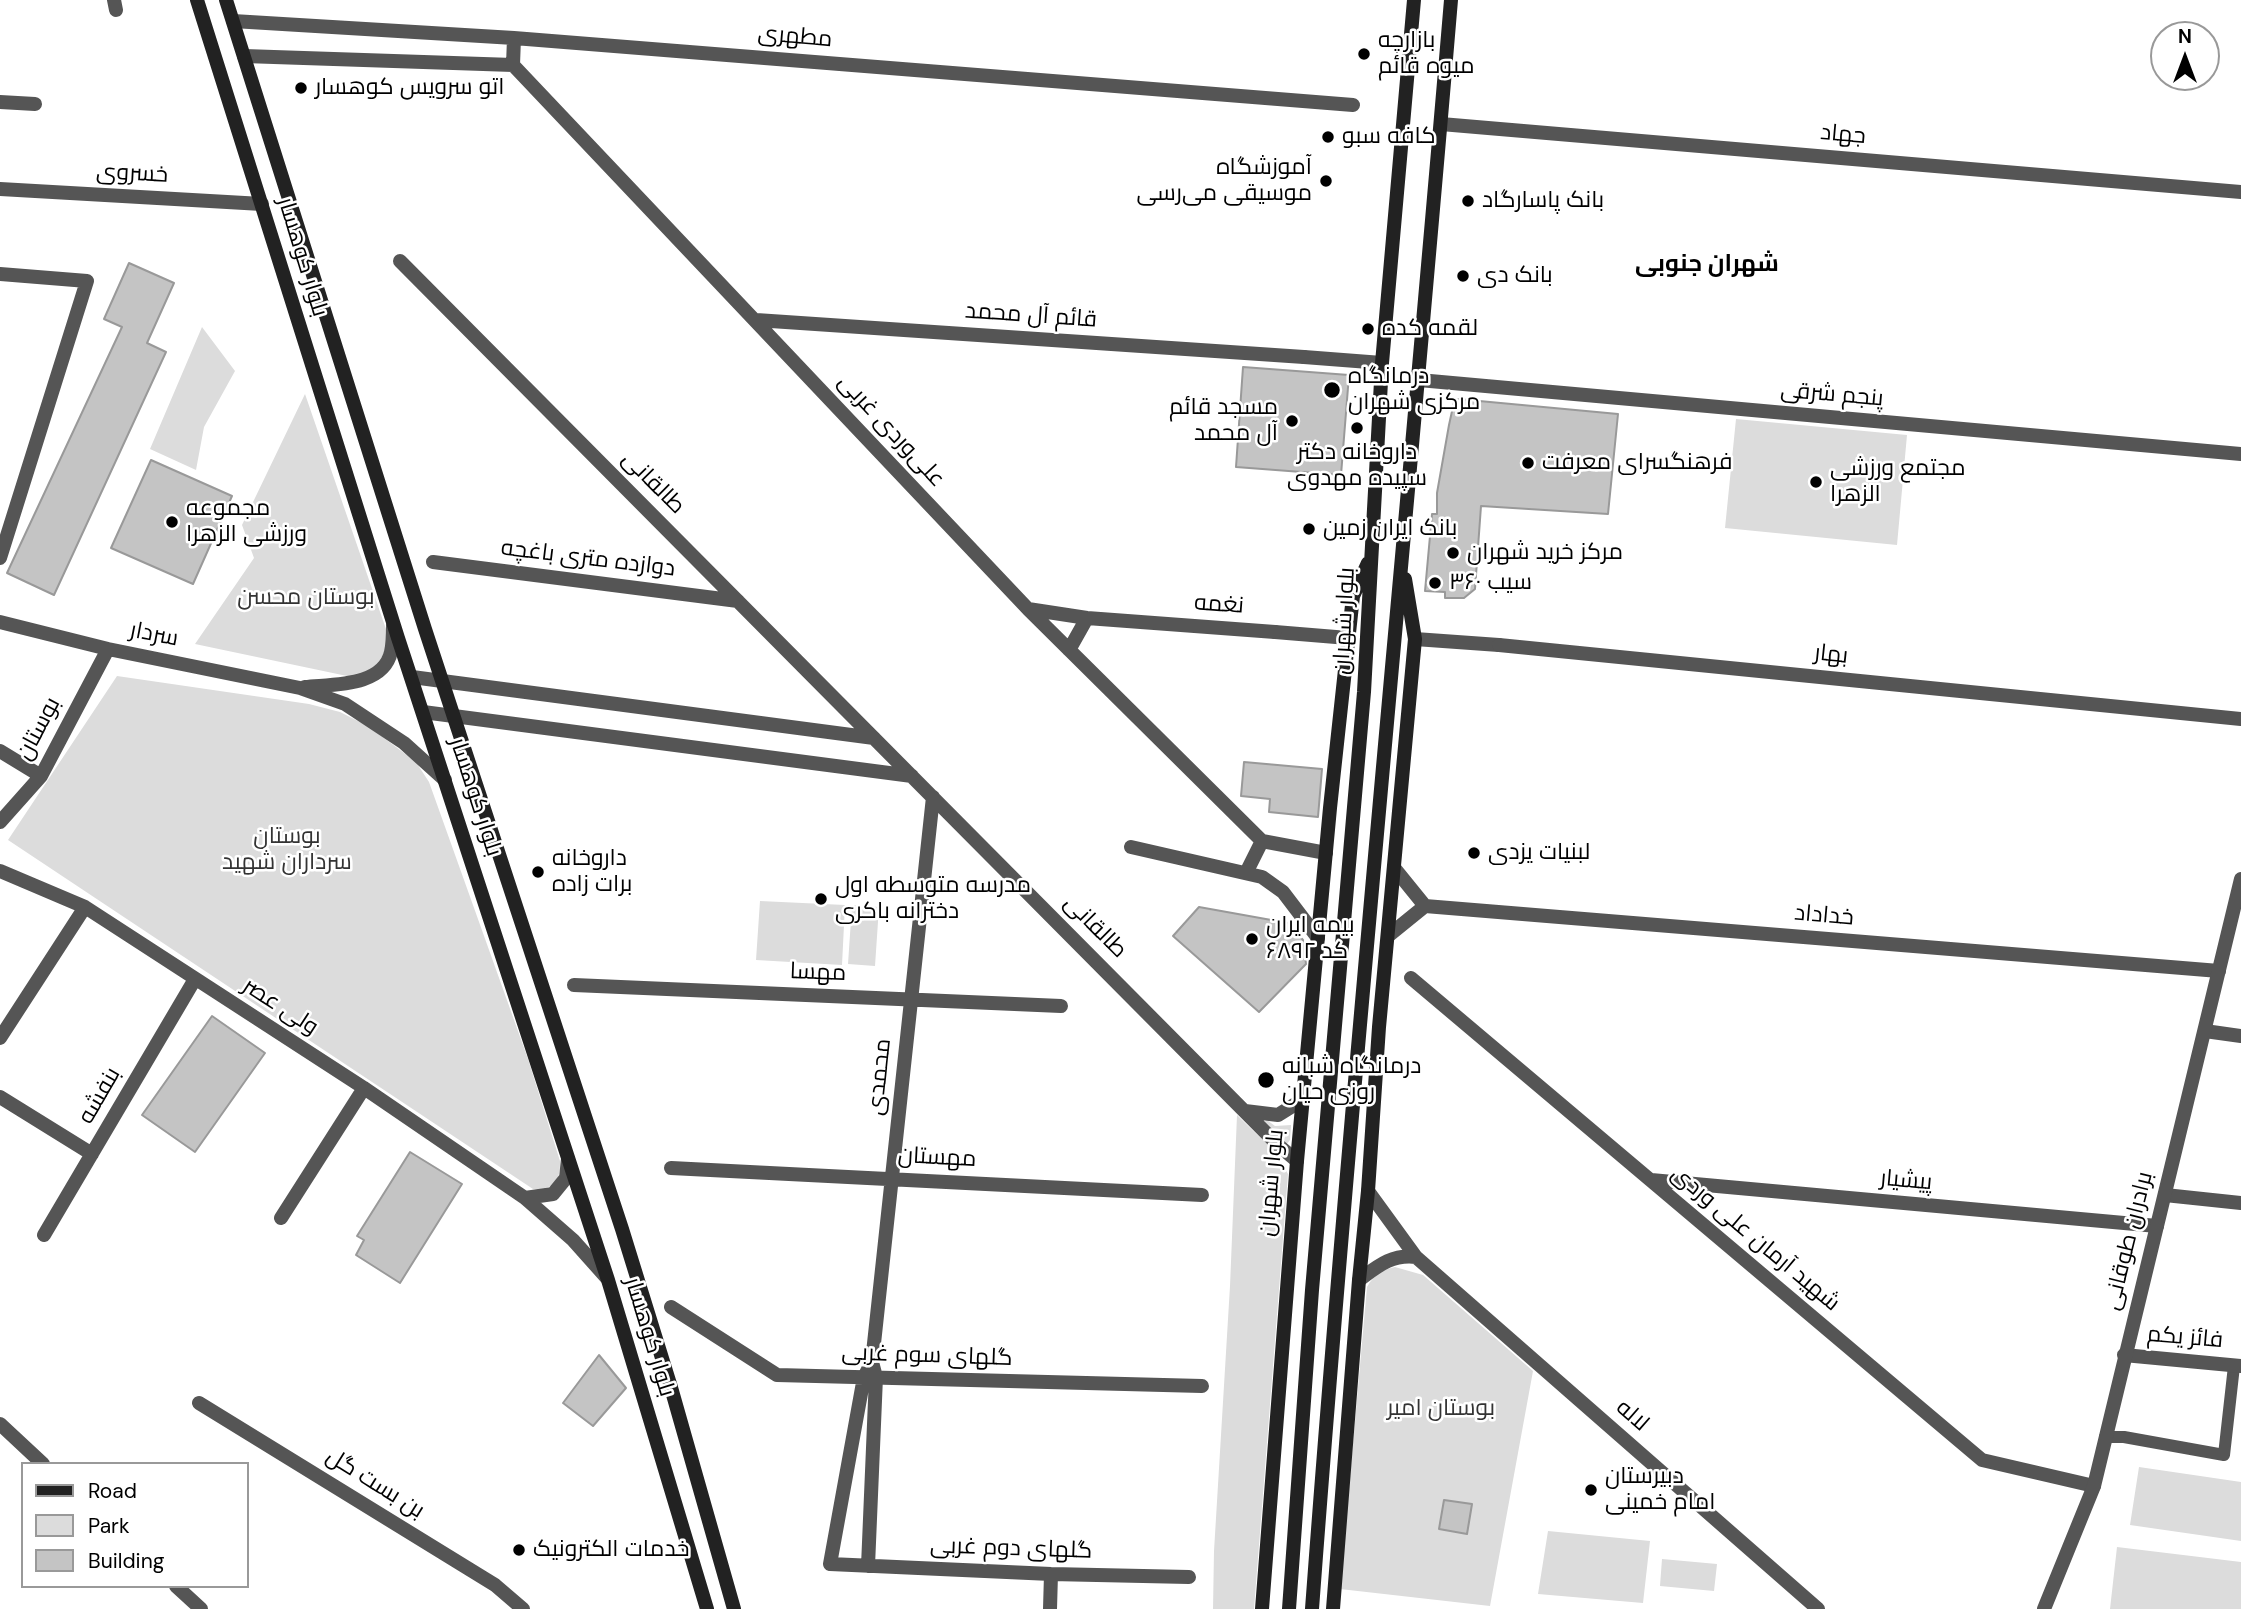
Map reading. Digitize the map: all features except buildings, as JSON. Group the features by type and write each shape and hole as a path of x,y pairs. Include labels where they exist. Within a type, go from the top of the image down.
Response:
{"main road":[{"name":"بلوار کوهسار","path":"197,0 393,622 569,1156 706,1609"},
{"name":"بلوار کوهسار","path":"226,0 442,683 622,1229 670,1384 734,1609"},
{"name":"بلوار شهران","path":"1289,1609 1313,1276 1364,692 1382,363 1414,0"},
{"path":"1312,1609 1336,1283 1451,0"},
{"name":"بلوار شهران","path":"1262,1609 1302,1100 1348,638 1353,596 1372,556"},
{"path":"1333,1609 1379,1027 1415,639 1402,561"}],"street":[{"name":"مطهری","path":"233,22 514,38 1353,105"},
{"path":"244,56 513,65 514,38"},
{"name":"علی‌وردی غربی","path":"513,65 1028,608 1262,841"},
{"path":"0,102 35,104"},
{"name":"جهاد","path":"1441,124 2241,192"},
{"name":"خسروی","path":"0,189 261,204"},
{"name":"طالقانی","path":"400,261 1297,1161"},
{"path":"0,274 87,281 0,558"},
{"name":"قائم آل محمد","path":"756,320 1382,363"},
{"name":"پنجم شرقی","path":"1419,380 2241,454"},
{"name":"دوازده متری باغچه","path":"433,562 738,601"},
{"name":"نغمه","path":"1028,608 1087,618 1348,638"},
{"path":"1069,650 1087,618"},
{"name":"سردار","path":"0,622 108,649 300,688 345,704 404,743 445,780"},
{"name":"سردار","path":"300,688 348,683 375,674 386,664 391,653 393,622"},
{"name":"بهار","path":"1415,639 1499,645 2241,719"},
{"name":"بوستان","path":"0,822 41,776 108,649"},
{"path":"412,677 874,738"},
{"path":"423,712 912,776"},
{"path":"0,751 41,776"},
{"name":"محمدی","path":"870,1377 933,797"},
{"path":"1246,873 1262,841 1326,853"},
{"path":"1132,846 1262,877 1283,892 1318,939"},
{"path":"1388,936 1420,910 1395,869"},
{"name":"ولی عصر","path":"0,871 85,907 364,1088 525,1198 573,1240 608,1280"},
{"name":"برادران طوقانی","path":"2044,1609 2094,1486 2241,879"},
{"path":"0,1038 85,907"},
{"name":"خداداد","path":"1420,910 2219,971"},
{"name":"شهید آرمان علی وردی","path":"1411,978 1982,1460 2094,1486"},
{"name":"بنفشه","path":"44,1235 195,979"},
{"name":"مهسا","path":"574,985 1061,1006"},
{"path":"2205,1031 2241,1036"},
{"path":"281,1218 364,1088"},
{"path":"0,1097 92,1154"},
{"path":"1245,1111 1278,1115 1302,1100"},
{"path":"525,1198 553,1194 566,1178 569,1156"},
{"name":"مهستان","path":"671,1168 1202,1195"},
{"name":"پیشیار","path":"1651,1180 2157,1226"},
{"name":"لاله","path":"1368,1191 1416,1256 1818,1609"},
{"path":"2165,1195 2241,1203"},
{"path":"1359,1280 1392,1258 1416,1256"},
{"name":"گلهای سوم غربی","path":"671,1307 776,1375 1202,1386"},
{"name":"فائز یکم","path":"2124,1355 2237,1366"},
{"path":"868,1566 870,1377"},
{"name":"گلهای دوم غربی","path":"870,1377 830,1564 1189,1577"},
{"name":"بن بست گل","path":"199,1403 495,1585 523,1609"},
{"path":"0,1424 41,1462"},
{"path":"1050,1609 1051,1574"},
{"path":"178,1588 201,1609"}],"lane":[{"path":"2105,1437 2124,1437 2224,1455 2237,1366"}],"green space":[{"path":"202,327 235,371 204,427 196,470 150,449"},
{"name":"بوستان محسن","path":"305,394 388,635 381,659 364,673 356,675 347,676 195,644 254,558 242,525"},
{"name":"مجتمع ورزشی الزهرا","path":"1736,419 1907,435 1897,545 1725,528"},
{"name":"بوستان سرداران شهید","path":"117,676 309,704 340,712 368,726 416,762 429,782 528,1059 560,1161 555,1183 546,1188 533,1189 8,840"},
{"path":"760,901 845,905 842,965 756,960"},
{"path":"852,905 879,907 875,966 848,964"},
{"path":"1237,1115 1276,1153 1288,1174 1254,1609 1213,1609 1214,1551"},
{"path":"1267,1120 1275,1126 1291,1125 1290,1140 1286,1145 1264,1122"},
{"name":"بوستان امیر","path":"1395,1267 1423,1275 1533,1371 1490,1606 1340,1589 1367,1287 1378,1274"},
{"path":"2139,1467 2241,1482 2241,1541 2130,1525"},
{"path":"1548,1531 1650,1541 1643,1603 1538,1594"},
{"path":"2117,1547 2241,1562 2241,1609 2110,1609"},
{"path":"1662,1559 1717,1564 1714,1591 1660,1586"}],"place":[{"name":"بازارچه میوه قائم","path":"1364,54"},
{"name":"اتو سرویس کوهسار","path":"301,88"},
{"name":"کافه سبو","path":"1328,137"},
{"name":"آموزشگاه موسیقی می‌رسی","path":"1326,181"},
{"name":"بانک پاسارگاد","path":"1468,201"},
{"name":"بانک دی","path":"1463,276"},
{"name":"لقمه کده","path":"1368,329"},
{"name":"درمانگاه مرکزی شهران","path":"1332,390"},
{"name":"مسجد قائم آل محمد","path":"1292,421"},
{"name":"داروخانه دکتر سپیده مهدوی","path":"1357,428"},
{"name":"فرهنگسرای معرفت","path":"1528,463"},
{"name":"مجتمع ورزشی الزهرا","path":"1816,482"},
{"name":"مجموعه ورزشی الزهرا","path":"172,522"},
{"name":"بانک ایران زمین","path":"1309,529"},
{"name":"مرکز خرید شهران","path":"1453,553"},
{"name":"سیب ۳۶۰","path":"1435,583"},
{"name":"لبنیات یزدی","path":"1474,853"},
{"name":"داروخانه برات زاده","path":"538,872"},
{"name":"مدرسه متوسطه اول دخترانه باکری","path":"821,899"},
{"name":"بیمه ایران کد ۶۸۹۲","path":"1252,939"},
{"name":"درمانگاه شبانه روزی حیان","path":"1266,1080"},
{"name":"دبیرستان امام خمینی","path":"1591,1490"},
{"name":"خدمات الکترونیک","path":"519,1550"}],"district":[{"name":"شهران جنوبی","path":"1707,265"}]}
